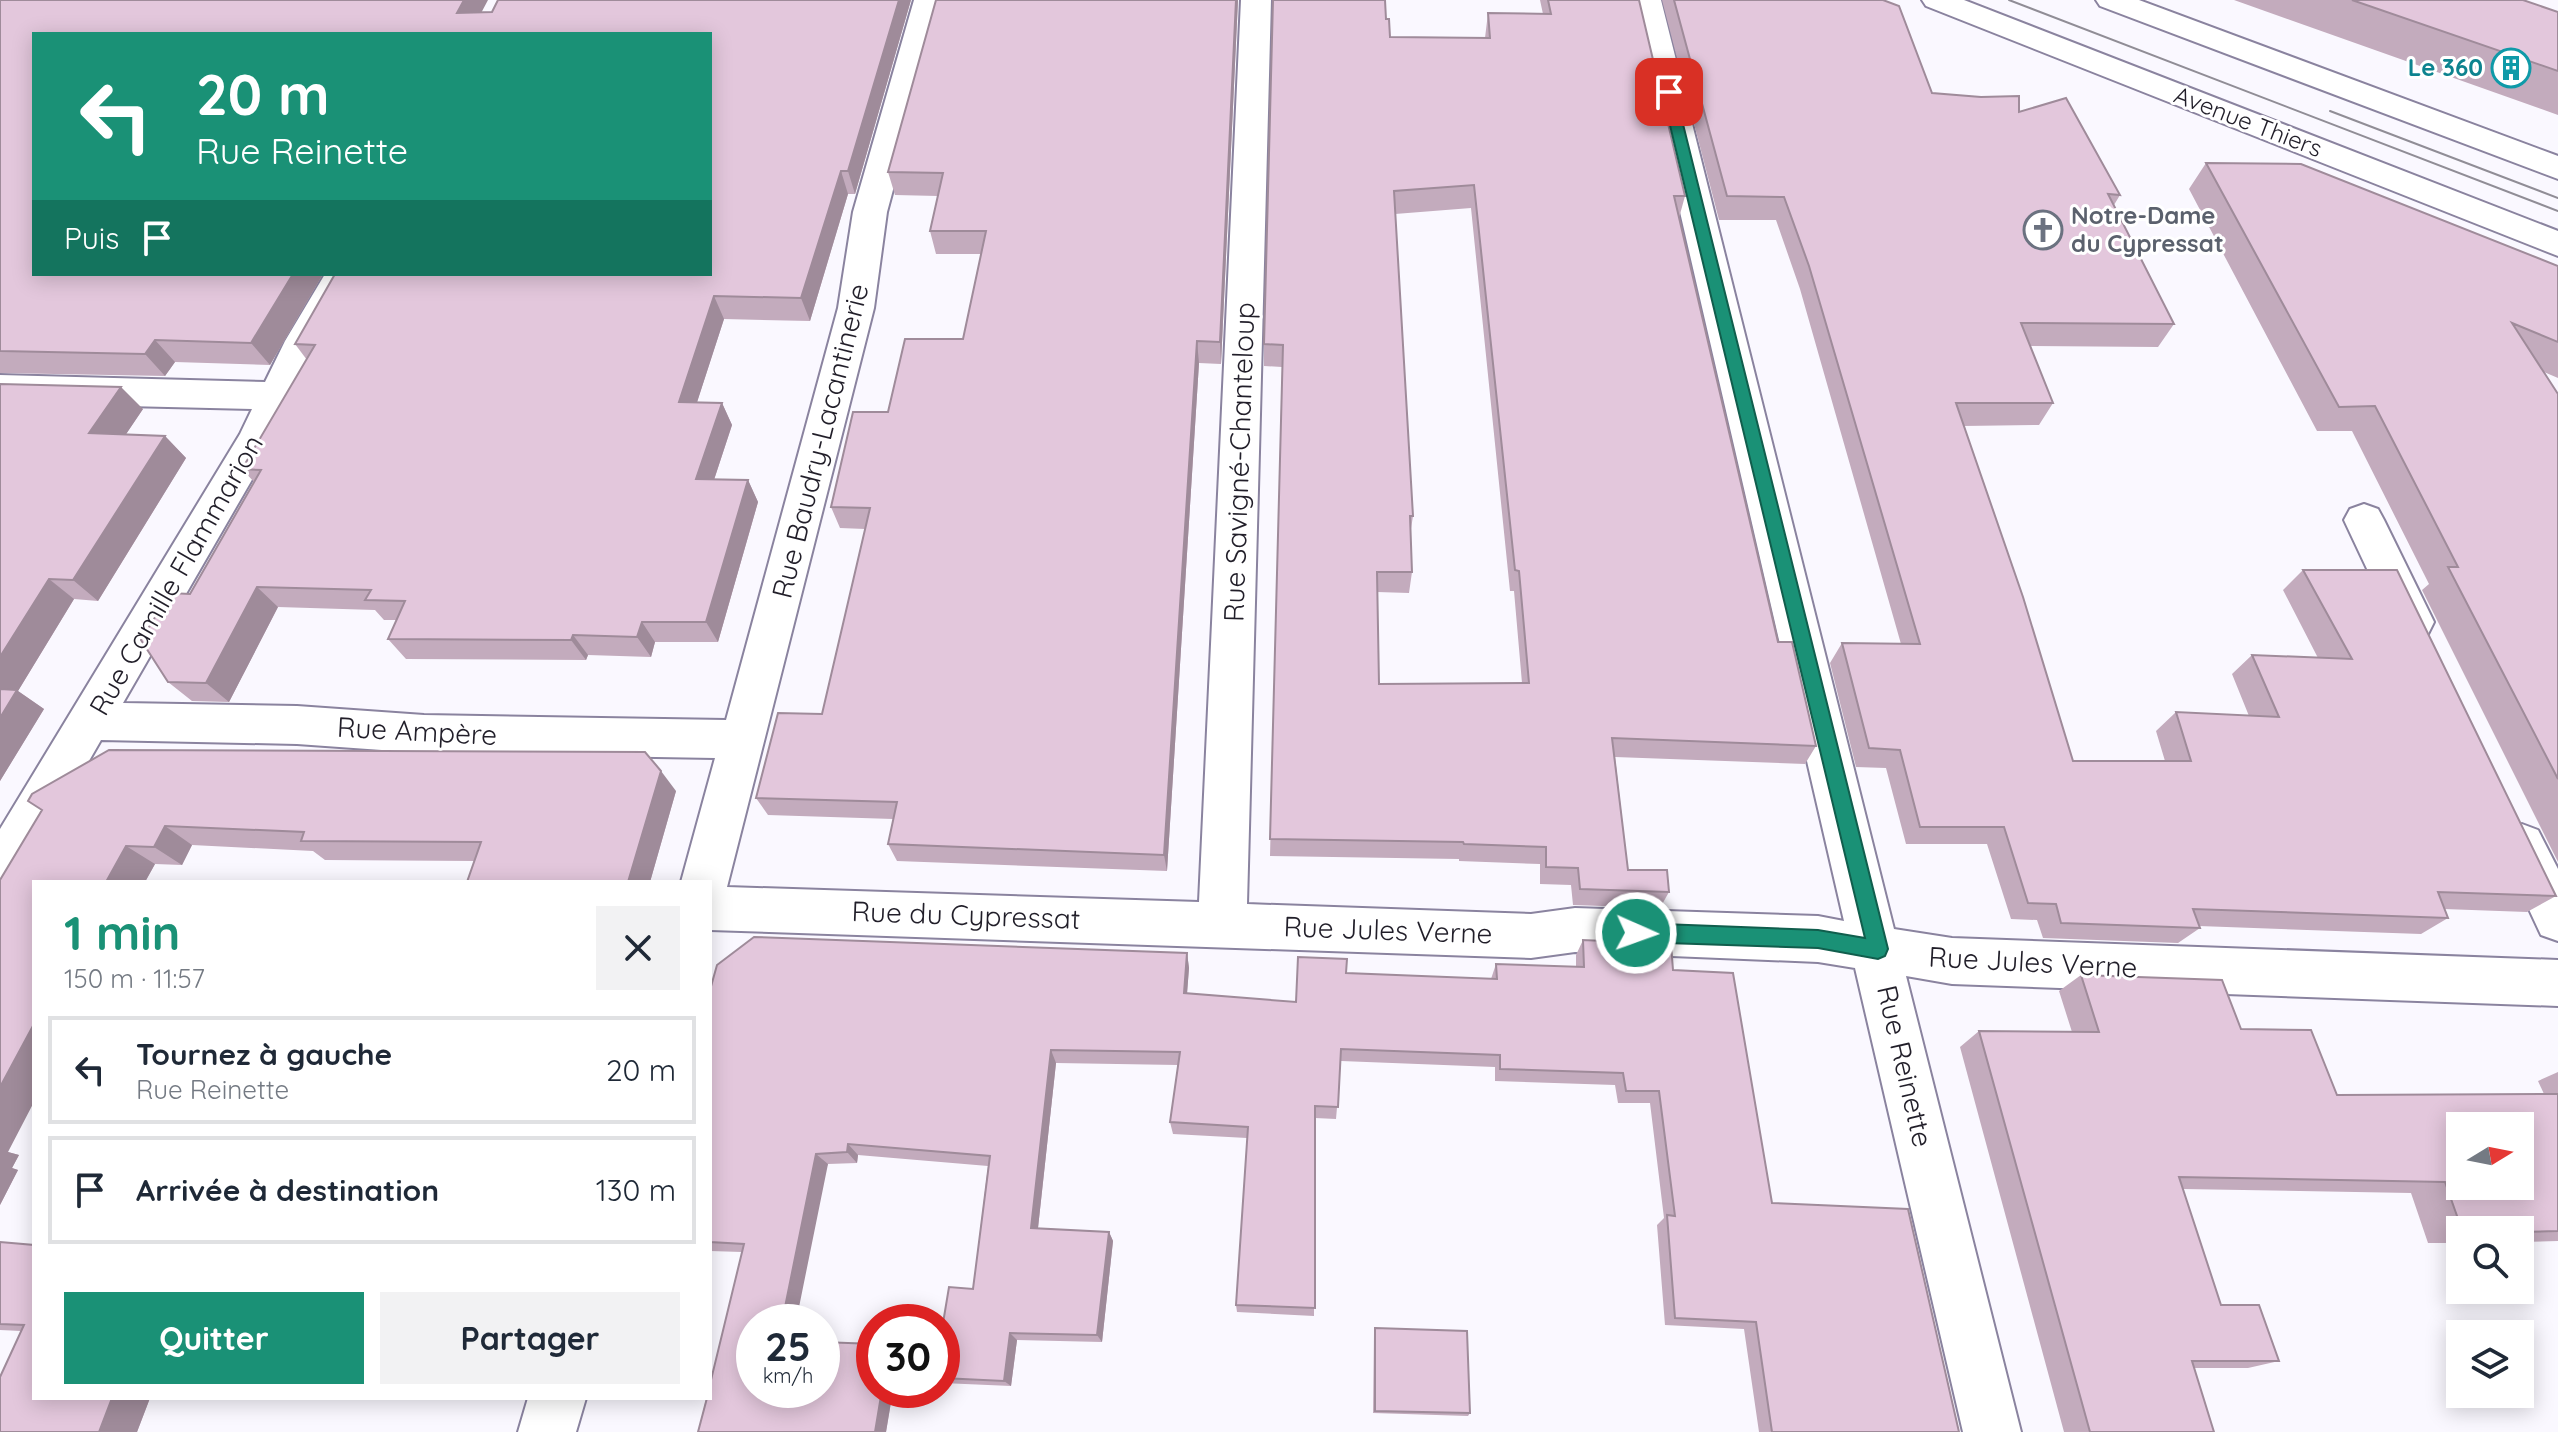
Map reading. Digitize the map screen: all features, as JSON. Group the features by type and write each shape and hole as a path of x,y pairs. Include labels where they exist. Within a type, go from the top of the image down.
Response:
{"street":[{"name":"Rue Baudry-Lacantinerie","path":"706,880 856,308 870,212 929,0"},
{"name":"Rue Savigné-Chanteloup","path":"1222,923 1256,0"},
{"name":"Rue Reinette","path":"1646,0 1878,949 1992,1432"},
{"name":"Avenue Thiers","path":"1937,0 2558,244"},
{"path":"2111,0 2558,168"},
{"name":"Rue Camille Flammarion","path":"0,871 257,438 303,341 342,276"},
{"path":"0,389 276,396"},
{"path":"2364,520 2433,663"},
{"name":"Rue Ampère","path":"91,721 297,725 424,734 743,739"},
{"path":"2503,805 2558,919"},
{"name":"Rue du Cypressat","path":"712,908 1222,923"},
{"name":"Rue Jules Verne","path":"1222,923 1531,936 1575,930 1818,939 1952,961 2558,983"},
{"path":"547,1432 556,1400"}],"building":[{"path":"0,0 464,0 457,13 492,12 498,0 899,0 848,171 841,171 801,298 714,296 679,402 722,403 696,479 748,480 706,622 642,622 637,637 573,635 571,640 388,639 405,601 365,600 371,590 257,587 206,683 168,682 141,640 170,593 190,594 261,470 242,469 315,345 295,344 334,276 712,276 712,32 32,32 32,276 292,276 251,343 155,340 145,354 0,351"},
{"path":"936,0 1236,0 1220,342 1197,341 1164,855 888,844 897,802 756,798 778,713 822,714 870,508 831,507 853,412 888,412 905,339 963,339 986,231 930,231 943,173 888,172"},
{"path":"1273,0 1385,0 1390,37 1490,38 1488,13 1551,14 1548,0 1639,0 1685,196 1674,196 1778,642 1792,642 1816,746 1612,738 1628,870 1667,870 1669,892 1580,889 1578,868 1546,867 1546,847 1463,842 1270,839 1283,345 1264,344","holes":["1474,185 1515,570 1519,571 1529,683 1379,684 1377,572 1412,572 1410,516 1413,516 1394,191"]},
{"path":"1674,0 1883,0 1899,6 1932,93 2019,96 2019,112 2066,98 2120,195 2108,194 2174,324 2021,323 2053,403 1956,403 2023,597 2073,761 2191,761 2176,712 2279,717 2252,655 2352,659 2303,570 2397,570 2556,896 2438,892 2448,918 2193,909 2200,928 2061,923 2056,904 2028,903 2004,827 1920,827 1900,750 1869,748 1842,643 1920,644 1809,266 1784,197 1727,196"},
{"path":"2352,0 2523,0 2558,12 2558,71"},
{"path":"2206,163 2301,164 2558,266 2558,342 2512,323 2558,394 2558,779 2448,567 2458,567 2375,406 2339,407"},
{"path":"0,384 121,387 89,433 165,436 73,580 49,579 0,657"},
{"path":"0,689 17,690 0,718"},
{"path":"109,750 645,752 661,771 629,880 468,880 481,842 301,841 304,832 165,826 154,847 126,846 107,880 32,880 32,1028 0,1087 0,880 42,810 28,801 32,794"},
{"path":"754,937 1187,953 1184,993 1296,1002 1298,957 1347,959 1346,973 1497,979 1496,964 1584,967 1583,940 1671,944 1673,970 1733,973 1772,1203 1908,1209 1959,1432 1772,1432 1756,1322 1675,1318 1667,1215 1675,1216 1659,1091 1626,1091 1623,1073 1500,1069 1500,1055 1341,1049 1338,1107 1315,1106 1315,1308 1236,1305 1248,1127 1170,1122 1180,1052 1051,1050 1031,1228 1109,1232 1097,1335 1010,1333 1004,1381 960,1379 960,1304 946,1304 949,1287 973,1289 990,1156 848,1144 847,1152 816,1154 786,1304 736,1304 736,1408 840,1408 840,1343 856,1343 856,1408 879,1408 875,1432 698,1432 706,1400 712,1400 712,1376 744,1244 712,1242 712,983 717,965"},
{"path":"2081,975 2222,980 2241,1029 2311,1030 2337,1095 2558,1094 2558,1231 2534,1232 2534,1216 2457,1216 2451,1200 2534,1200 2534,1112 2446,1112 2446,1185 2445,1182 2179,1177 2221,1305 2259,1305 2279,1361 2192,1361 2214,1432 2090,1432 1979,1031 2099,1032"},
{"path":"0,1242 32,1245 32,1400 111,1400 99,1432 0,1432 0,1377 24,1325 0,1324"},
{"path":"1375,1328 1467,1331 1470,1413 1375,1411"}],"tram line":[{"path":"2009,0 2558,211"},
{"path":"2330,111 2558,198"}],"place":[{"name":"Le 360","path":"2511,68"},
{"name":"Notre-Dame du Cypressat","path":"2043,230"}],"route":[{"path":"1636,933 1818,939 1878,949 1669,92"}]}
